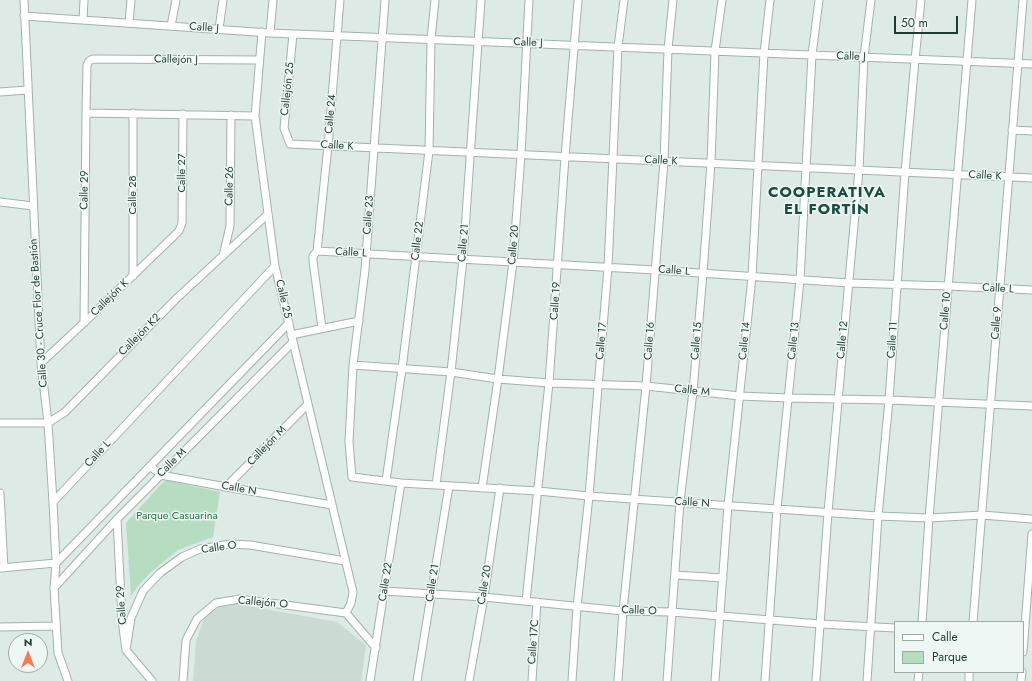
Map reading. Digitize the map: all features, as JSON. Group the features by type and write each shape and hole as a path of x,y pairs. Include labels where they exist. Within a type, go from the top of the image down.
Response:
{"street":[{"name":"Calle 30 - Cruce Flor de Bastión","path":"24,0 40,363 48,423 53,502 56,563 54,588 56,626 58,654 68,681"},
{"path":"83,20 84,0"},
{"path":"129,23 131,0"},
{"path":"171,26 176,0"},
{"path":"219,29 223,0"},
{"path":"270,33 273,0"},
{"name":"Calle 24","path":"317,251 328,146 340,0"},
{"name":"Calle 23","path":"352,477 349,442 353,365 366,254 385,0"},
{"name":"Calle 22","path":"386,481 402,369 429,151 431,39 435,0"},
{"name":"Calle 21","path":"436,485 451,372 463,260 481,0"},
{"name":"Calle 20","path":"482,488 513,262 521,155 529,0"},
{"name":"Calle 19","path":"526,601 550,383 578,0"},
{"name":"Calle 17","path":"572,681 576,607 589,496 608,267 618,47 624,0"},
{"name":"Calle 16","path":"618,681 623,611 646,386 664,161 668,49 673,0"},
{"name":"Calle 15","path":"667,681 680,502 693,391 703,273 711,163 715,51 722,0"},
{"name":"Calle 14","path":"715,681 728,505 752,277 764,53 770,0"},
{"name":"Calle 13","path":"765,681 777,508 800,280 812,55 818,0"},
{"name":"Calle 12","path":"816,681 828,512 859,170 864,57 871,0"},
{"name":"Calle 11","path":"867,681 878,516 889,400 905,172 921,0"},
{"name":"Calle 10","path":"922,621 938,402 972,0"},
{"name":"Calle 9","path":"973,621 1012,130 1024,0"},
{"name":"Calle J","path":"24,16 270,33 1032,64"},
{"name":"Calle 25","path":"262,32 255,116 275,266 345,562"},
{"name":"Callejón 25","path":"290,144 284,128 293,34"},
{"name":"Callejón J","path":"92,59 259,60"},
{"name":"Calle 29","path":"84,323 87,65 92,59"},
{"path":"0,92 27,90"},
{"path":"86,112 255,116"},
{"name":"Calle 28","path":"133,113 133,276"},
{"name":"Calle 27","path":"179,231 182,223 182,114"},
{"name":"Calle 26","path":"223,256 230,226 231,116"},
{"path":"1012,130 1032,131"},
{"name":"Calle K","path":"290,144 1032,178"},
{"path":"0,202 33,206"},
{"name":"Callejón K2","path":"48,423 65,412 176,299 268,214"},
{"name":"Callejón K","path":"40,363 84,323 179,231"},
{"path":"317,251 313,256 313,261 322,328"},
{"name":"Calle L","path":"317,251 608,267 897,286 948,286 1032,290"},
{"name":"Calle L","path":"53,502 275,266"},
{"path":"292,338 322,328 359,321"},
{"name":"Calle M","path":"56,563 289,323"},
{"name":"Calle M","path":"54,588 117,519 292,338"},
{"name":"Calle M","path":"353,365 451,372 498,379 550,383 646,386 740,396 1032,406"},
{"name":"Callejón M","path":"226,487 308,404"},
{"path":"0,423 48,423"},
{"name":"Calle N","path":"150,466 161,475 332,505"},
{"name":"Calle N","path":"352,477 401,483 500,488 589,496 878,516 929,518 982,515 1032,519"},
{"name":"Calle 22","path":"370,681 401,483"},
{"name":"Calle 21","path":"417,681 449,486"},
{"name":"Calle 20","path":"469,681 484,597 500,488"},
{"path":"0,493 2,568 56,563"},
{"name":"Calle 29","path":"117,519 122,620 126,650"},
{"path":"1024,645 1032,534"},
{"name":"Calle O","path":"126,650 131,618 143,591 160,573 182,557 200,549 230,544 250,545 345,562"},
{"path":"345,562 354,592 346,613 376,648"},
{"path":"675,575 723,578"},
{"name":"Calle O","path":"384,591 484,597 623,611 720,615 820,624 894,628"},
{"name":"Callejón O","path":"183,681 186,640 197,618 216,603 240,599 346,613"},
{"name":"Calle 17C","path":"532,681 537,602"},
{"path":"0,627 56,626"},
{"path":"126,650 152,681"}],"shaded area":[{"path":"237,604 337,622 366,645 361,681 193,681 196,640 205,617 221,606"}],"green space":[{"name":"Parque Casuarina","path":"165,480 220,492 213,537 178,550 151,572 131,596 126,523"}],"district":[{"name":"COOPERATIVA EL FORTÍN","path":"827,202"}]}
